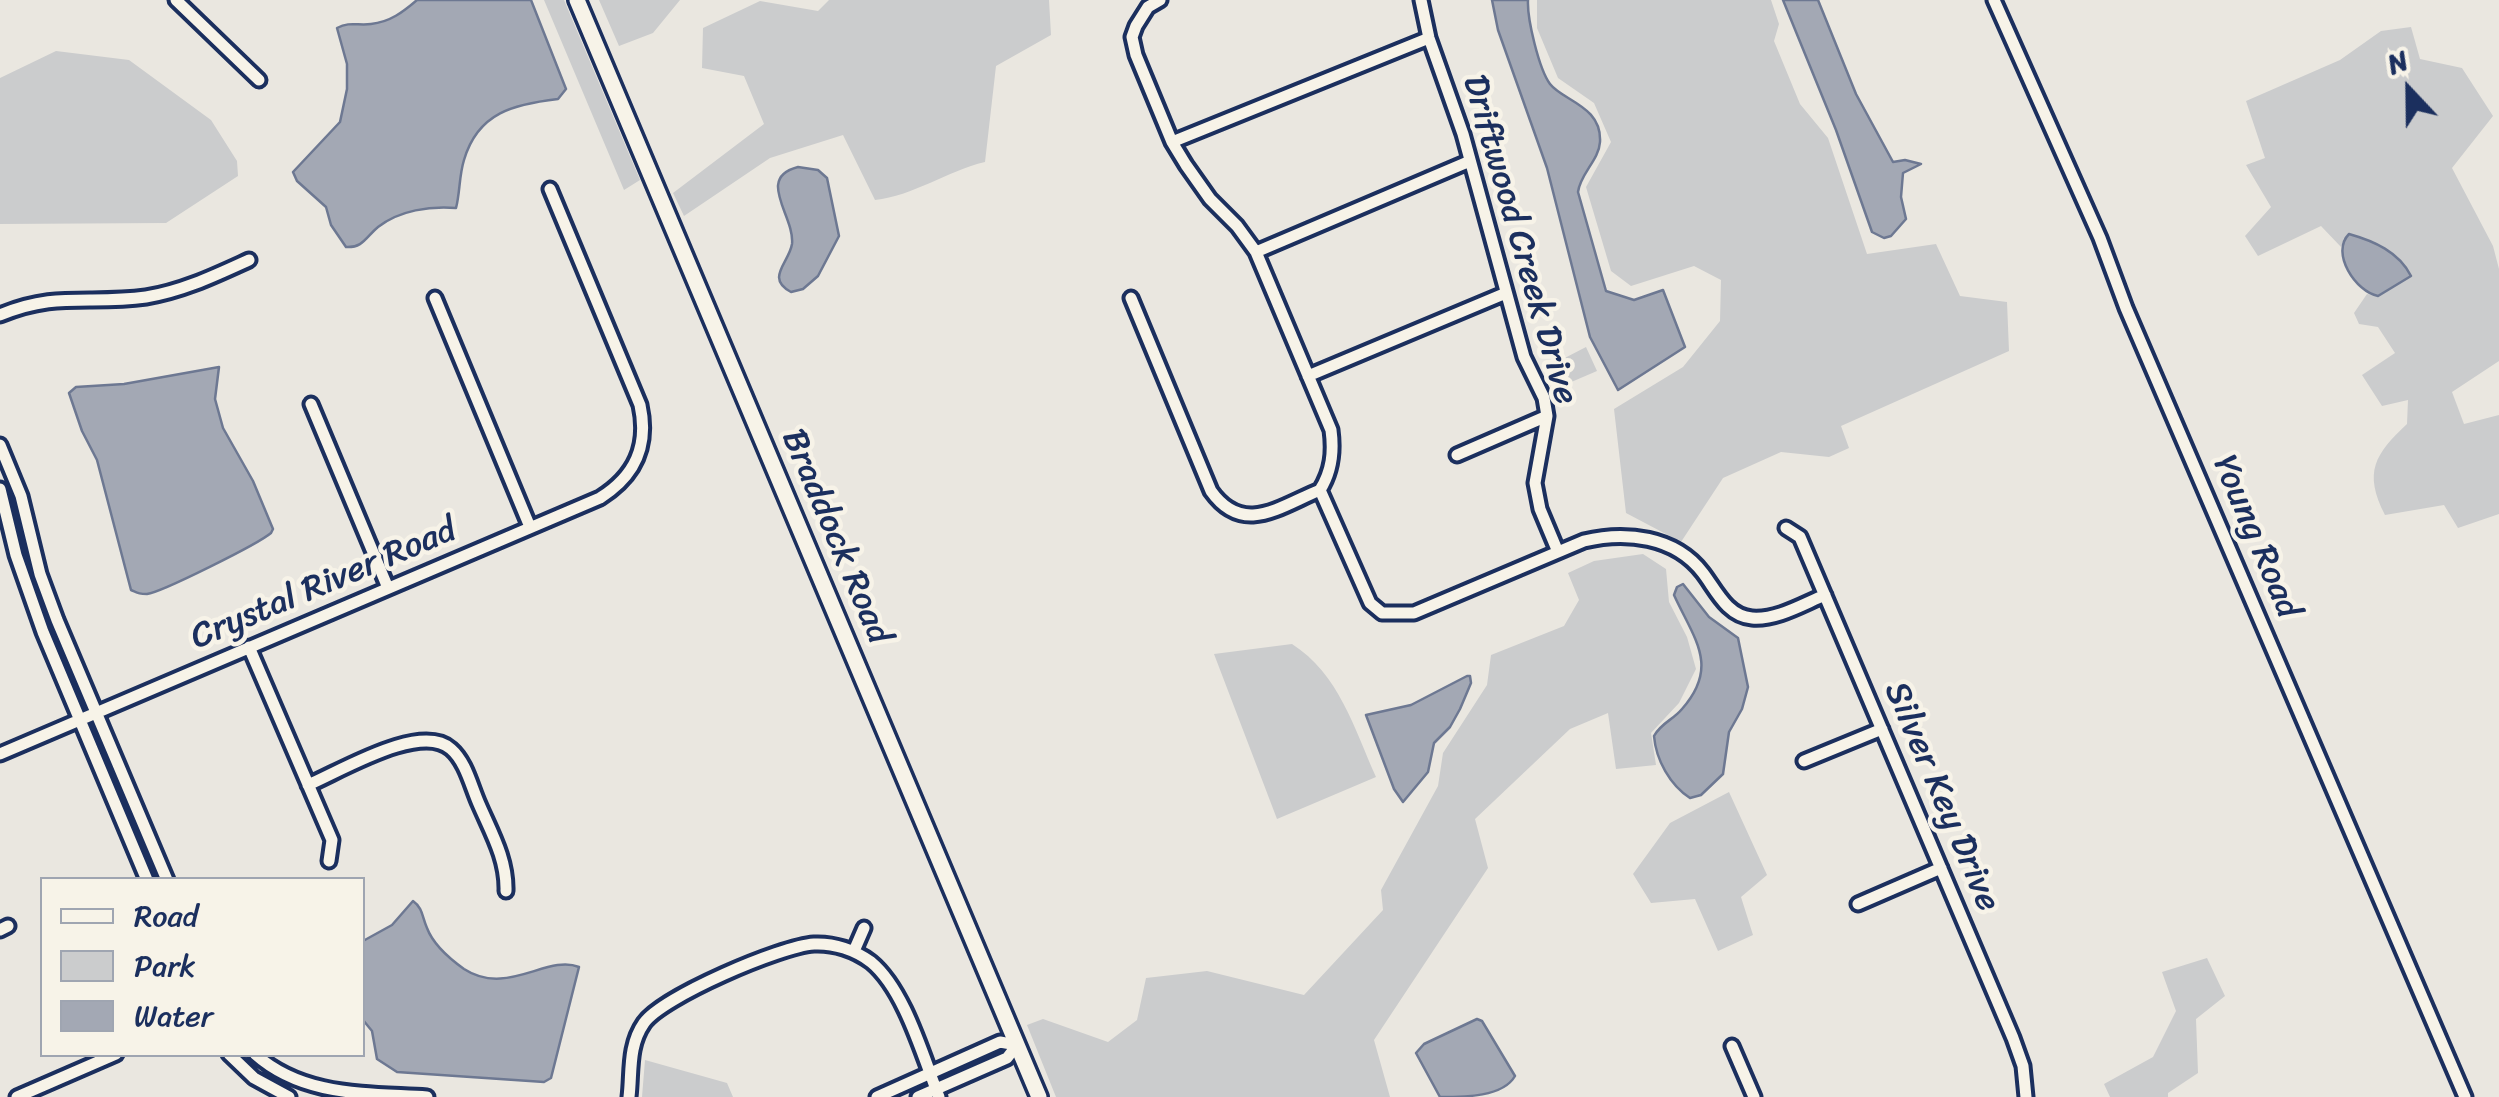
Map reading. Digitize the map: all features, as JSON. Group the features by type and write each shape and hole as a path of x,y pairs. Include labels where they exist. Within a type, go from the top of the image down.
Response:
{"street":[{"path":"176,0 260,80"},
{"name":"Braddock Road","path":"577,0 1039,1097"},
{"path":"1131,298 1210,491 1225,517 1261,515 1320,490 1328,478 1334,449 1331,430 1256,252 1238,226 1210,199 1172,142 1136,55 1132,36 1134,15 1160,0"},
{"name":"Driftwood Creek Drive","path":"1421,0 1524,357 1544,398 1547,416 1535,483 1540,510 1558,552"},
{"name":"Young Road","path":"1994,0 2100,238 2126,308 2465,1097"},
{"path":"1172,142 1429,38"},
{"path":"1256,252 1470,161"},
{"name":"Crystal River Road","path":"0,754 616,488 634,468 643,439 640,405 550,189"},
{"path":"0,315 44,300 150,296 203,281 249,260"},
{"path":"1308,376 1506,293"},
{"path":"434,298 530,527"},
{"path":"311,404 388,588"},
{"path":"1457,454 1547,416"},
{"path":"0,445 6,475 22,496 46,590 166,877"},
{"path":"0,490 29,593 146,877"},
{"path":"1320,490 1362,590 1378,618 1414,613 1584,540 1607,535 1642,537 1674,549 1700,569 1733,611 1748,618 1779,614 1825,595"},
{"name":"Silver Key Drive","path":"1786,528 1800,537 2014,1038 2024,1066 2026,1097"},
{"path":"250,646 332,840 330,861"},
{"path":"1804,761 1882,728"},
{"path":"308,785 408,742 432,740 444,744 461,762 506,868 506,890"},
{"path":"1858,904 1941,868"},
{"path":"854,950 864,928"},
{"path":"628,1097 636,1036 644,1022 664,1004 792,946 818,944 854,950 886,977 938,1093"},
{"path":"877,1097 1000,1042 1016,1045 1006,1058 938,1093 918,1097"},
{"path":"1732,1046 1754,1097"},
{"path":"17,1097 109,1057"},
{"path":"233,1057 254,1078 289,1097"},
{"path":"259,1057 288,1078 314,1087 427,1097"}],"green space":[{"path":"544,0 564,0 640,180 624,190"},
{"path":"599,0 680,0 653,33 619,46"},
{"path":"829,0 1049,0 1051,35 996,66 985,162 903,194 875,200 843,135 770,158 684,216 673,193 764,124 744,76 702,68 703,28 760,1 818,11"},
{"path":"1537,0 1771,0 1779,24 1774,41 1800,104 1828,138 1867,254 1936,244 1960,296 2007,302 2009,351 1841,426 1849,448 1829,457 1781,452 1723,478 1681,542 1626,513 1614,409 1683,367 1720,321 1721,280 1694,266 1631,286 1611,271 1586,187 1611,142 1594,103 1558,78 1537,28"},
{"path":"2411,27 2420,59 2462,68 2493,116 2452,168 2493,246 2499,269 2499,361 2452,392 2464,424 2499,415 2499,514 2458,528 2444,505 2385,515 2378,500 2376,465 2387,445 2407,424 2408,400 2382,406 2362,375 2395,353 2378,327 2359,324 2354,313 2367,294 2378,296 2344,238 2341,247 2321,226 2258,256 2245,236 2271,207 2246,165 2265,158 2246,101 2340,60 2381,31"},
{"path":"56,51 129,60 211,120 237,161 238,176 166,223 0,224 0,78"},
{"path":"1586,347 1597,371 1565,382 1557,362"},
{"path":"1643,554 1666,569 1669,602 1687,637 1696,669 1679,703 1651,733 1656,765 1616,769 1608,713 1570,729 1475,819 1488,868 1374,1040 1390,1097 1056,1097 1027,1025 1043,1019 1108,1042 1137,1020 1146,978 1207,971 1304,995 1383,910 1381,890 1438,786 1443,753 1487,685 1491,655 1564,626 1579,600 1568,573 1594,561"},
{"path":"1292,644 1308,656 1333,686 1376,777 1277,819 1214,654"},
{"path":"1729,792 1767,875 1741,897 1753,935 1718,951 1695,899 1651,903 1633,874 1670,823"},
{"path":"2207,958 2225,996 2196,1019 2198,1073 2168,1093 2168,1097 2110,1097 2104,1084 2153,1057 2176,1011 2162,972"},
{"path":"645,1060 727,1083 733,1097 642,1097"}],"water":[{"path":"417,0 531,0 566,89 558,99 500,113 479,131 464,160 456,208 405,213 378,227 360,244 346,247 331,225 326,207 297,181 293,172 340,122 347,64 337,28 384,21"},
{"path":"1492,0 1528,0 1534,44 1546,77 1556,90 1588,112 1599,130 1599,149 1578,192 1606,291 1634,300 1663,290 1685,347 1618,390 1590,337 1547,168 1498,30"},
{"path":"1783,0 1818,0 1856,94 1893,162 1921,164 1903,173 1901,197 1906,219 1891,236 1884,238 1872,232"},
{"path":"798,167 818,170 827,178 839,236 818,276 803,289 791,292 783,287 779,276 792,244 778,189 786,172"},
{"path":"2349,234 2385,249 2400,260 2411,276 2378,296 2370,293 2354,280 2344,261 2342,251"},
{"path":"219,367 215,399 223,428 253,481 273,529 248,547 189,577 147,594 137,593 131,590 97,460 69,393 76,387 124,384"},
{"path":"1683,584 1709,617 1738,638 1748,687 1742,709 1729,732 1723,774 1701,795 1690,798 1665,771 1654,736 1682,709 1700,679 1700,652 1674,595"},
{"path":"1467,676 1471,683 1450,727 1434,743 1428,772 1403,802 1394,789 1366,715 1411,705"},
{"path":"413,901 438,945 464,969 480,976 496,979 554,966 579,967 551,1078 544,1082 397,1072 377,1059 372,1031 365,1022 365,940 392,925"},
{"path":"1477,1019 1482,1021 1515,1076 1493,1092 1440,1097 1416,1053 1424,1044"}]}
